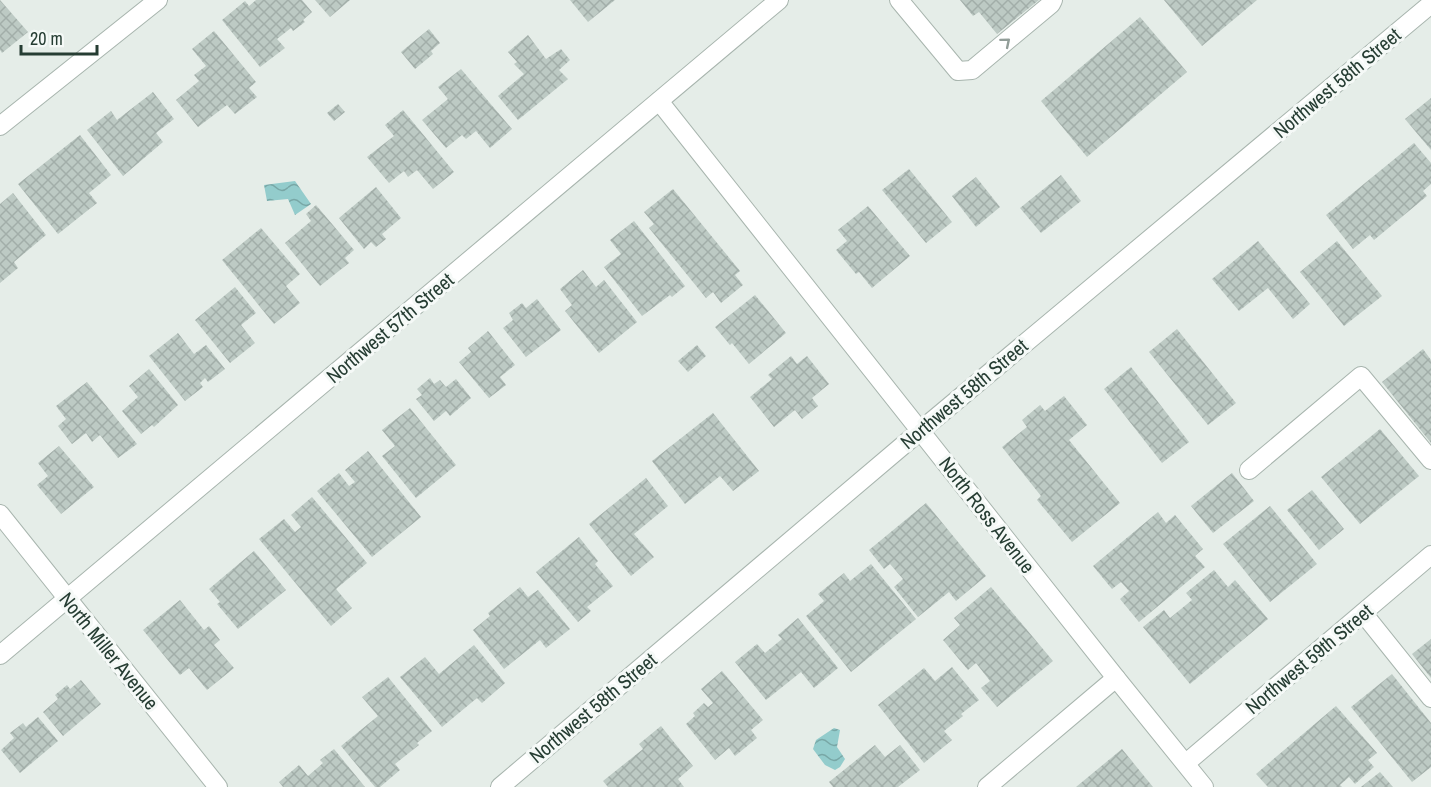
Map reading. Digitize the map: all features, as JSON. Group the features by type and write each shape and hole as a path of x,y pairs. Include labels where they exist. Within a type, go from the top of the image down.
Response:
{"street":[{"path":"0,126 158,0"},
{"name":"Northwest 57th Street","path":"0,656 779,0"},
{"path":"899,0 958,71 972,70 1053,0"},
{"name":"Northwest 58th Street","path":"500,787 920,431 1431,4"},
{"name":"North Ross Avenue","path":"659,100 1204,787"},
{"path":"1249,470 1361,376 1431,460"},
{"name":"North Miller Avenue","path":"0,514 218,787"},
{"name":"Northwest 59th Street","path":"1186,763 1431,555"},
{"path":"1363,613 1431,698"},
{"path":"987,787 1116,678"}],"water":[{"path":"295,181 311,204 295,215 288,199 267,201 264,185"},
{"path":"834,728 840,730 837,747 845,759 835,770 825,765 813,749 816,740"}],"building":[{"path":"0,0 28,32 2,53 0,50"},
{"path":"256,0 302,0 312,12 303,20 305,22 293,31 291,28 277,39 285,48 260,67 222,20 245,1 249,6"},
{"path":"315,0 350,0 330,17"},
{"path":"570,0 615,0 588,22"},
{"path":"960,0 1039,0 997,34 979,12 973,16"},
{"path":"1164,0 1257,0 1202,46"},
{"path":"1140,17 1187,72 1087,157 1041,101"},
{"path":"429,29 440,43 431,51 433,54 415,69 401,52"},
{"path":"214,31 256,82 249,88 257,97 235,114 227,105 198,127 176,100 199,81 194,75 206,66 192,49"},
{"path":"528,35 546,59 561,49 570,60 559,70 568,79 518,120 498,96 524,74 514,64 517,62 508,52"},
{"path":"461,69 512,129 490,148 476,131 466,139 462,135 446,148 422,120 448,99 438,87"},
{"path":"153,92 174,119 156,133 163,142 123,176 87,130 111,111 117,120"},
{"path":"1431,98 1431,150 1405,119"},
{"path":"338,104 345,112 334,121 327,113"},
{"path":"403,110 454,172 433,189 417,170 408,177 404,171 389,183 367,157 394,136 385,125"},
{"path":"80,135 111,175 89,193 97,203 58,234 18,184"},
{"path":"1414,143 1431,163 1431,184 1423,191 1427,196 1374,240 1370,235 1353,249 1326,215"},
{"path":"909,169 952,222 926,243 882,190"},
{"path":"1061,175 1081,201 1041,233 1020,208"},
{"path":"976,177 1000,207 976,227 952,196"},
{"path":"376,187 401,218 382,234 386,239 376,247 371,242 364,249 339,218"},
{"path":"673,189 740,271 735,275 743,285 721,303 713,292 706,298 649,228 654,224 644,212"},
{"path":"13,193 46,235 14,262 18,268 0,283 0,204"},
{"path":"316,205 354,250 345,258 349,263 320,286 285,243 311,221 306,214"},
{"path":"868,206 910,256 872,288 859,272 856,274 836,250 847,241 838,230"},
{"path":"634,221 685,286 642,316 604,267 621,254 610,240"},
{"path":"261,228 300,274 286,286 300,303 274,324 222,260"},
{"path":"1258,241 1310,304 1293,319 1268,288 1239,311 1212,279"},
{"path":"1337,241 1382,296 1344,326 1300,272"},
{"path":"583,270 596,287 604,280 637,322 599,353 565,311 572,305 560,289"},
{"path":"235,287 256,313 241,325 255,343 230,363 195,320"},
{"path":"755,295 786,333 749,364 715,327"},
{"path":"537,299 561,330 526,357 503,328 513,320 509,313 522,303 526,308"},
{"path":"1177,329 1236,403 1208,425 1149,352"},
{"path":"488,331 515,365 500,377 506,385 489,398 459,362 471,352 468,348"},
{"path":"178,333 194,354 206,345 225,369 208,382 205,378 200,383 203,387 185,401 149,356"},
{"path":"697,345 706,356 688,372 678,361"},
{"path":"1423,349 1431,360 1431,443 1382,382"},
{"path":"791,356 797,364 807,356 829,384 812,398 818,406 802,419 795,410 774,427 750,397 772,379 768,375"},
{"path":"1131,367 1189,442 1162,463 1104,389"},
{"path":"149,369 178,405 154,427 152,425 141,434 122,411 138,397 129,386"},
{"path":"430,378 434,384 440,380 446,387 456,379 471,398 450,416 446,411 434,421 416,399 422,395 417,389"},
{"path":"87,382 137,444 118,458 100,435 92,442 86,433 72,444 58,426 66,419 56,406"},
{"path":"1064,396 1087,425 1069,440 1120,503 1072,542 1037,500 1041,496 1002,447 1027,427 1022,420 1040,405 1045,411"},
{"path":"410,408 456,465 416,498 382,456 395,446 382,430"},
{"path":"713,413 759,471 733,491 720,476 685,504 652,461"},
{"path":"1380,429 1419,476 1360,524 1321,477"},
{"path":"59,446 94,487 61,514 37,485 48,476 38,463"},
{"path":"368,451 421,517 372,557 317,491 339,473 349,486 355,482 345,470"},
{"path":"1232,473 1254,501 1213,533 1191,506"},
{"path":"646,478 668,506 634,534 654,557 631,576 589,524"},
{"path":"1312,490 1344,529 1319,550 1287,510"},
{"path":"312,497 367,563 336,589 352,608 331,626 259,539 284,519 295,532 301,527 291,515"},
{"path":"926,503 986,576 956,601 949,592 918,617 894,587 903,579 890,564 884,569 869,550"},
{"path":"1270,506 1317,564 1270,602 1223,544"},
{"path":"1158,512 1166,523 1175,515 1203,549 1195,556 1205,567 1139,622 1120,599 1129,591 1121,582 1112,589 1093,566"},
{"path":"579,537 598,561 595,564 613,586 587,607 591,611 578,622 536,572"},
{"path":"254,551 286,590 238,629 217,604 220,602 209,589"},
{"path":"871,564 916,619 851,672 806,616 824,601 818,594 844,573 850,581"},
{"path":"1214,570 1228,587 1235,580 1268,619 1190,684 1143,627 1164,610 1170,618 1192,600 1186,593"},
{"path":"520,587 528,597 538,590 570,629 546,648 540,640 504,669 473,630 490,616 488,613"},
{"path":"991,587 1053,661 997,707 981,688 990,681 976,663 968,670 943,640 960,625 954,618"},
{"path":"180,600 204,630 209,626 220,640 214,645 234,668 207,690 189,668 180,675 143,630"},
{"path":"798,618 838,668 814,688 801,672 766,700 735,662 757,644 765,653 782,639 778,635"},
{"path":"1431,639 1431,678 1412,654"},
{"path":"474,645 505,683 482,703 477,698 442,727 400,677 425,657 439,674"},
{"path":"952,667 979,700 944,731 952,740 924,763 878,705 924,668 935,681"},
{"path":"722,671 763,720 751,730 757,738 735,756 729,748 715,760 686,724 695,716 693,713 704,703 708,707 713,703 701,689"},
{"path":"1392,674 1431,723 1431,767 1412,782 1351,707"},
{"path":"388,677 432,731 395,764 400,770 380,787 375,787 341,746 378,716 362,697"},
{"path":"81,680 101,704 63,736 43,712 58,699 55,695 67,685 70,689"},
{"path":"1336,706 1377,753 1368,760 1374,767 1355,784 1349,777 1340,785 1342,787 1268,787 1256,774"},
{"path":"38,717 58,741 20,773 1,750 14,738 10,733 23,723 26,727"},
{"path":"661,726 693,766 678,779 684,787 608,787 603,781 643,749 639,744"},
{"path":"875,745 885,757 900,745 920,770 898,787 833,787 829,782"},
{"path":"334,749 365,787 283,787 279,782 299,765 308,776 323,763 320,760"},
{"path":"1122,749 1153,787 1076,787"},
{"path":"1380,772 1393,787 1361,787"}]}
